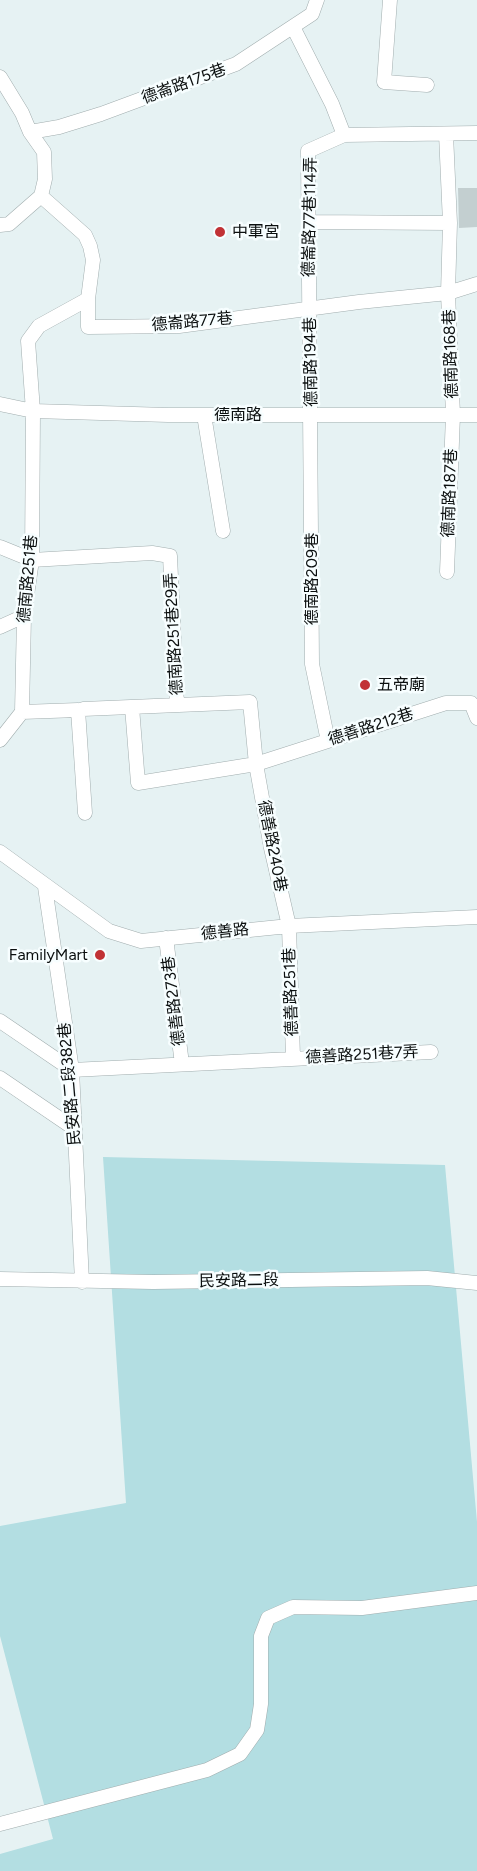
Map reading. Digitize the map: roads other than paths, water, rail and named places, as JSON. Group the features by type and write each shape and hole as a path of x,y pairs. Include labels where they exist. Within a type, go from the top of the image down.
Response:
{"street":[{"name":"德崙路175巷","path":"30,132 59,127 101,114 236,64 312,14 317,0"},
{"path":"390,0 384,82 427,85"},
{"path":"293,27 332,104 344,135"},
{"path":"0,77 22,113 30,132 44,152 45,179 41,196 9,224 0,225"},
{"name":"德崙路77巷114弄","path":"310,309 308,151 344,135 477,133"},
{"path":"446,134 450,223 448,293"},
{"name":"德崙路77巷","path":"41,196 85,235 90,246 93,260 88,299 88,327 173,327 448,293 477,284"},
{"path":"309,222 450,223"},
{"name":"德南路168巷","path":"448,293 453,415"},
{"name":"德南路251巷","path":"22,712 24,616 32,560 33,411 28,340 39,326 88,299"},
{"name":"德南路194巷","path":"310,309 312,415"},
{"name":"德南路","path":"0,404 33,411 204,415 477,415"},
{"path":"204,415 224,531"},
{"name":"德南路209巷","path":"312,415 312,664 328,741"},
{"name":"德南路187巷","path":"447,572 453,415"},
{"path":"0,547 32,560"},
{"name":"德南路251巷29弄","path":"32,560 152,553 170,556 177,705"},
{"path":"0,627 24,616"},
{"name":"德善路240巷","path":"177,705 250,702 256,764 271,848 289,926"},
{"name":"德善路212巷","path":"132,707 138,783 256,764 446,703 471,703 477,718"},
{"path":"83,709 177,705"},
{"path":"0,740 22,712 78,710 85,813"},
{"name":"德善路","path":"0,852 45,887 109,931 141,940 289,926 477,917"},
{"name":"民安路二段382巷","path":"45,887 72,1070 82,1282"},
{"name":"德善路251巷","path":"289,926 293,1058"},
{"name":"德善路273巷","path":"166,938 182,1064"},
{"path":"0,1021 72,1070"},
{"name":"德善路251巷7弄","path":"72,1070 431,1052"},
{"path":"0,1078 75,1129"},
{"name":"民安路二段","path":"0,1279 82,1282 427,1278 477,1283"},
{"path":"0,1824 207,1770 240,1754 258,1730 261,1704 261,1636 268,1618 293,1607 362,1608 477,1593"}],"place":[{"name":"中軍宮","path":"220,232"},
{"name":"五帝廟","path":"365,685"},
{"name":"FamilyMart","path":"100,955"}]}
